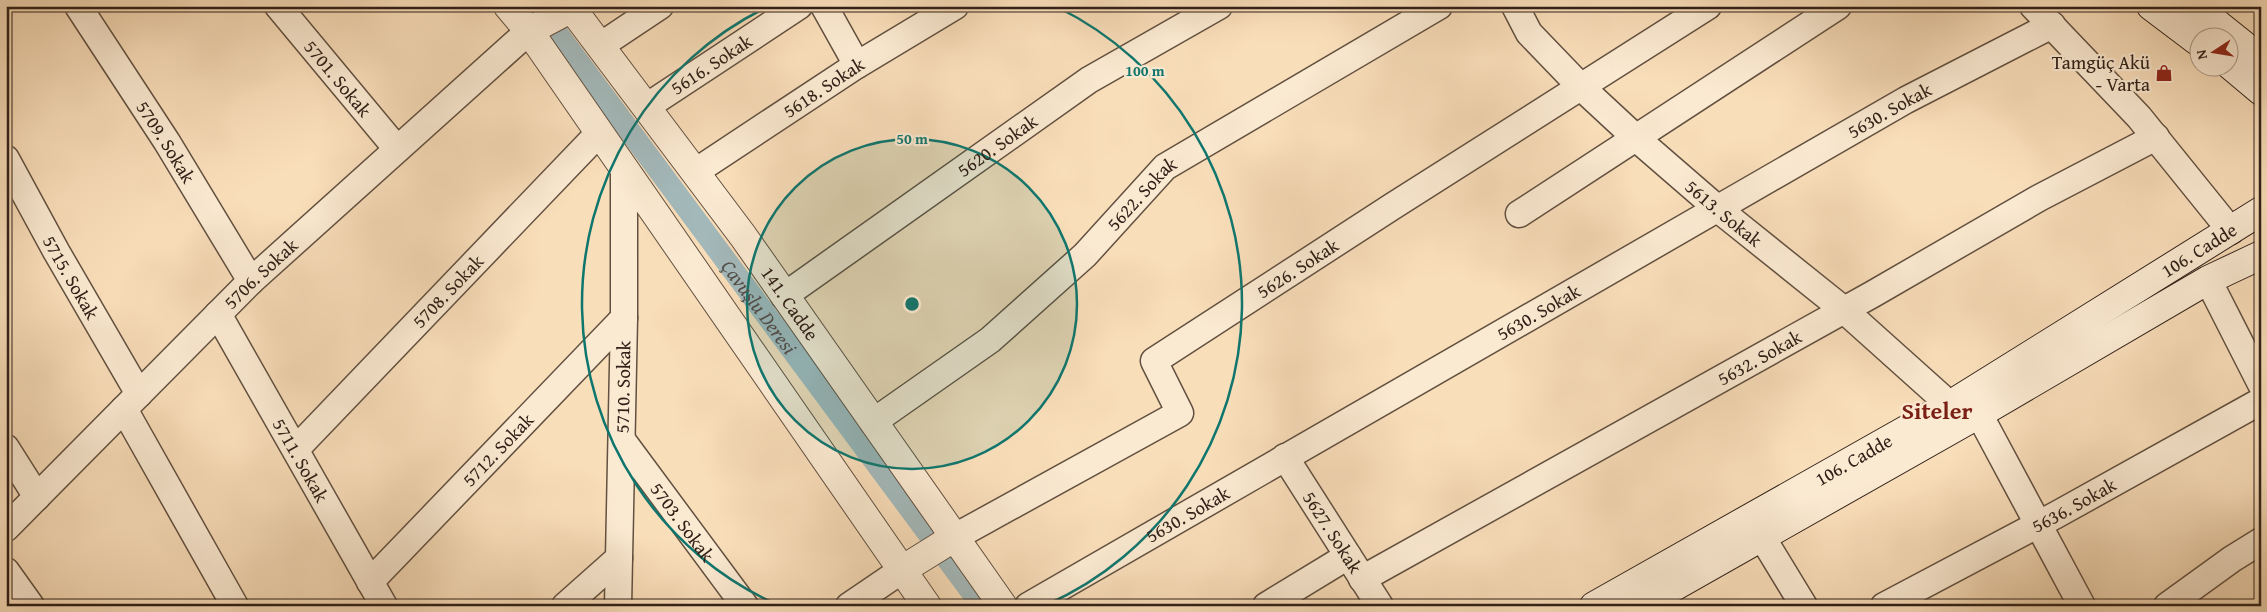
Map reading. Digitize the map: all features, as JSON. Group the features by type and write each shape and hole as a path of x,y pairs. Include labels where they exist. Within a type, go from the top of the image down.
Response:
{"main road":[{"path":"508,6 529,31 927,606"},
{"path":"2151,6 2190,35"},
{"path":"2195,6 2261,59"},
{"path":"529,31 571,8"},
{"name":"141. Cadde","path":"571,8 695,172 1003,606"},
{"path":"2240,73 2261,91"},
{"name":"106. Cadde","path":"1594,606 1950,405 2261,211"},
{"name":"106. Cadde","path":"1640,606 1978,414 2208,280 2261,255"},
{"path":"903,570 954,538"}],"street":[{"name":"5709. Sokak","path":"78,6 167,142 251,282"},
{"name":"5701. Sokak","path":"278,6 397,149"},
{"path":"600,46 660,6"},
{"name":"5616. Sokak","path":"646,107 800,6"},
{"path":"824,6 858,64"},
{"name":"5618. Sokak","path":"695,172 858,64 955,6"},
{"name":"5620. Sokak","path":"784,296 1089,80 1219,6"},
{"name":"5622. Sokak","path":"874,422 990,340 1085,255 1166,167 1439,6"},
{"name":"5613. Sokak","path":"1515,6 1529,33 1581,87 1636,138 1718,209 1844,310 1950,405"},
{"name":"5626. Sokak","path":"954,538 1180,413 1154,361 1708,6"},
{"path":"2033,6 2139,117 2230,231"},
{"path":"1519,214 1636,138 1825,10"},
{"name":"5630. Sokak","path":"1028,606 1906,100 2052,26"},
{"name":"5706. Sokak","path":"6,528 251,282 529,31"},
{"name":"5708. Sokak","path":"296,449 599,133"},
{"name":"5632. Sokak","path":"1362,579 1844,310 2039,198 2156,137"},
{"name":"5715. Sokak","path":"6,159 56,251 235,606"},
{"name":"5710. Sokak","path":"618,606 624,318 624,169"},
{"path":"2208,280 2261,384"},
{"name":"5711. Sokak","path":"218,314 384,606"},
{"name":"5712. Sokak","path":"370,582 624,318"},
{"name":"5636. Sokak","path":"1884,606 2038,524 2261,401"},
{"path":"1978,414 2082,606"},
{"name":"5703. Sokak","path":"622,440 745,606"},
{"path":"6,448 37,497"},
{"name":"5627. Sokak","path":"1285,457 1380,606"},
{"path":"1762,537 1804,606"},
{"path":"2167,606 2232,558 2261,541"},
{"path":"1266,606 1348,556"},
{"path":"565,606 619,558"},
{"path":"850,606 903,570"},
{"path":"6,571 31,606"}],"waterway":[{"name":"Çavuşlu Deresi","path":"537,6 982,606"}],"place":[{"name":"Tamgüç Akü - Varta","path":"2164,73"}],"district":[{"name":"Siteler","path":"1937,410"}]}
